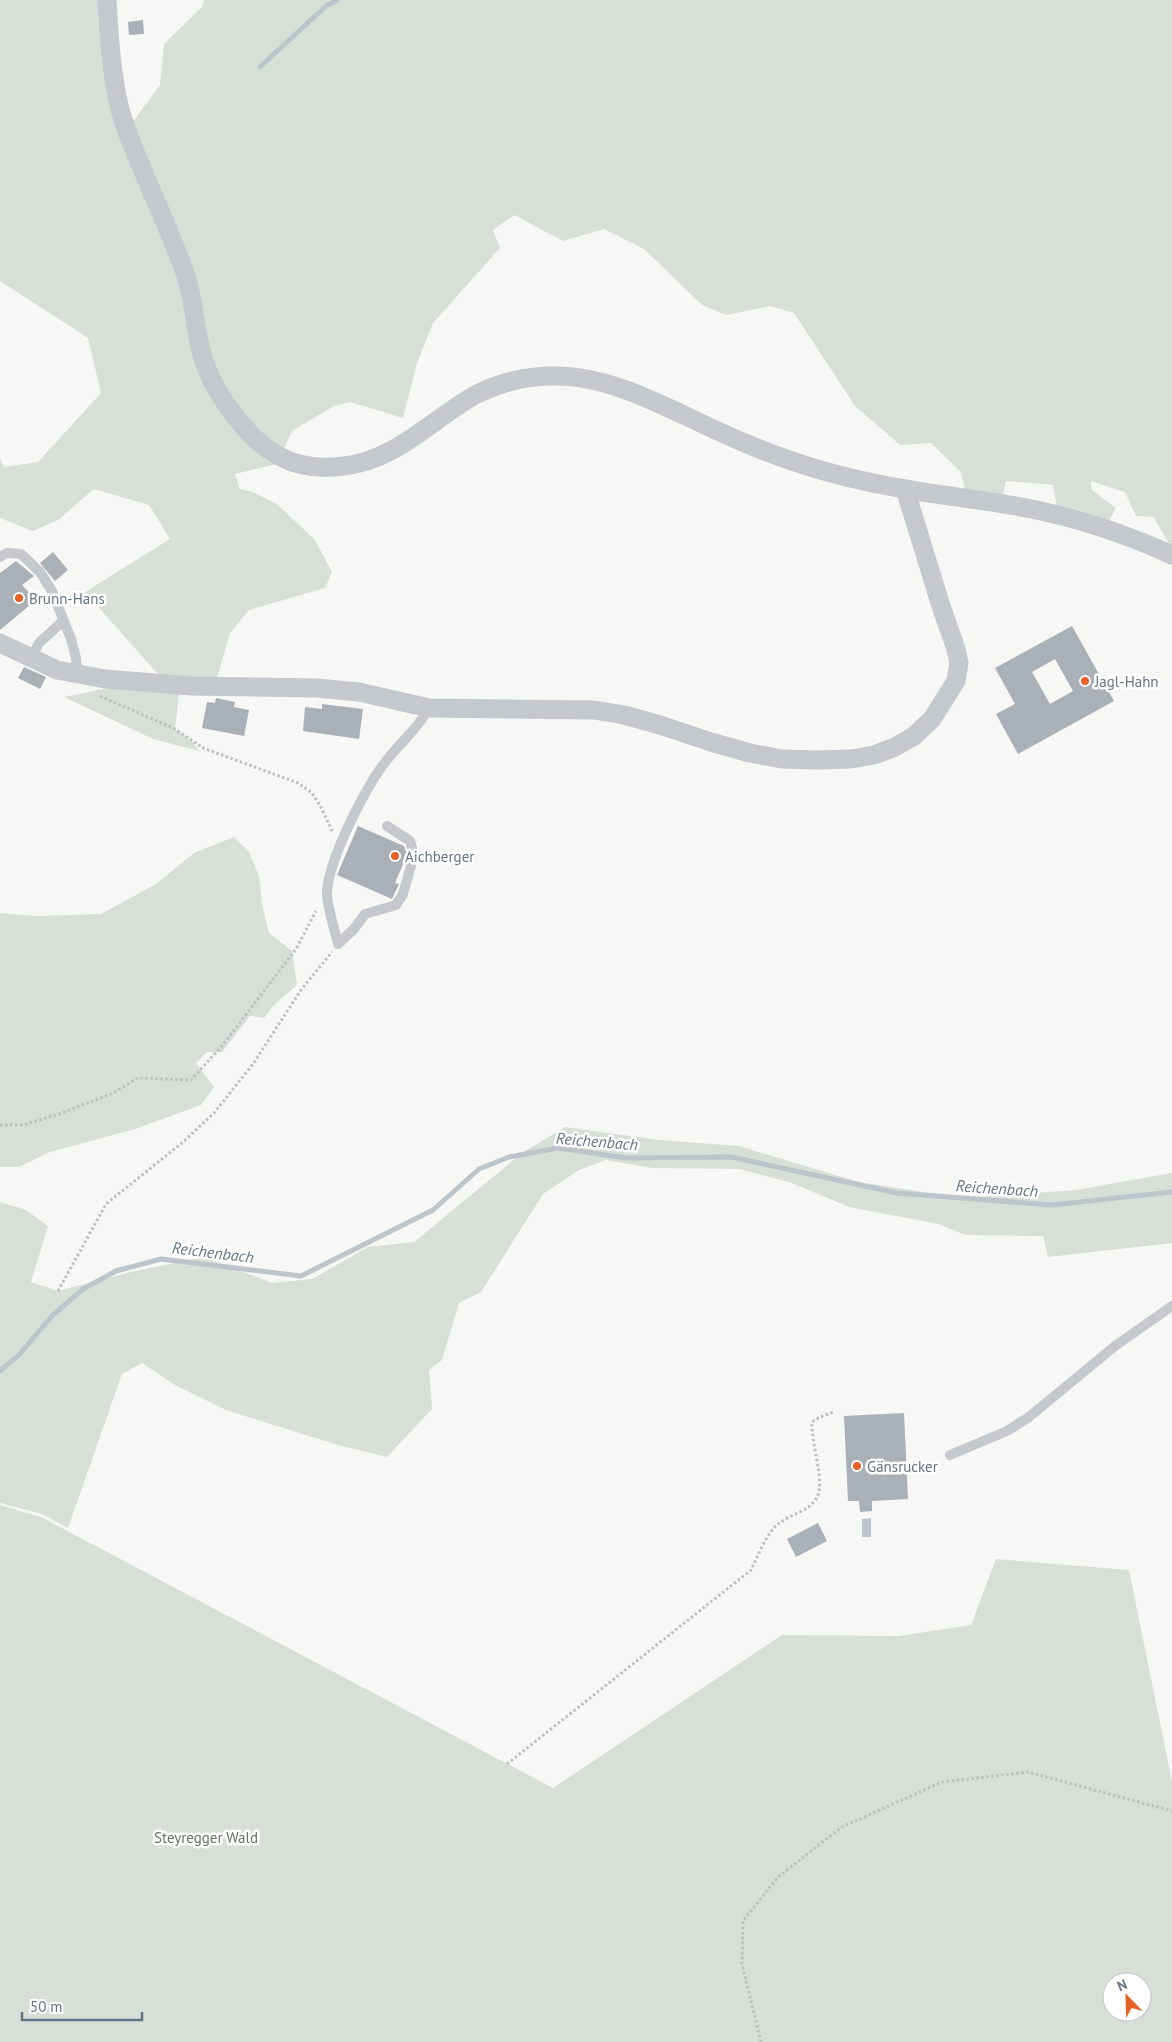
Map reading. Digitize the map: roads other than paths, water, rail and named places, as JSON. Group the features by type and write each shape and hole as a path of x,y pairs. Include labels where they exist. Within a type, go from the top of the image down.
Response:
{"street":[{"path":"107,0 113,72 118,104 130,140 168,228 188,283 206,369 229,409 255,438 278,456 300,464 323,468 371,461 399,447 474,396 500,384 527,378 555,376 585,378 620,388 790,462 852,479 1040,510 1091,523 1131,537 1172,555"},
{"path":"0,644 57,670 129,682 183,686 281,686 343,690 394,699 429,708 594,710 660,724 750,753 782,759 851,759 874,755 895,747 914,736 932,719 956,681 959,663 905,489"}],"lane":[{"path":"0,557 7,553 21,554 40,572 52,591 71,639 76,658 77,673"},
{"path":"31,659 39,643 63,622"},
{"path":"387,826 410,840 414,855 403,894 396,905 366,914 338,944 326,893 338,849 377,774 390,755 422,722 429,708"},
{"path":"950,1455 1007,1431 1029,1418 1116,1346 1172,1306"}],"waterway":[{"path":"260,67 326,6 337,0"},
{"name":"Reichenbach","path":"0,1371 20,1354 52,1316 83,1289 116,1271 161,1259 301,1276 433,1210 479,1169 509,1157 558,1148 626,1158 731,1157 897,1193 1052,1205 1172,1192"}],"place":[{"name":"Brunn-Hans","path":"19,598"},
{"name":"Jagl-Hahn","path":"1085,681"},
{"name":"Aichberger","path":"395,856"},
{"name":"Gänsrucker","path":"857,1466"}],"park label":[{"name":"Steyregger Wald","path":"206,1837"}]}
